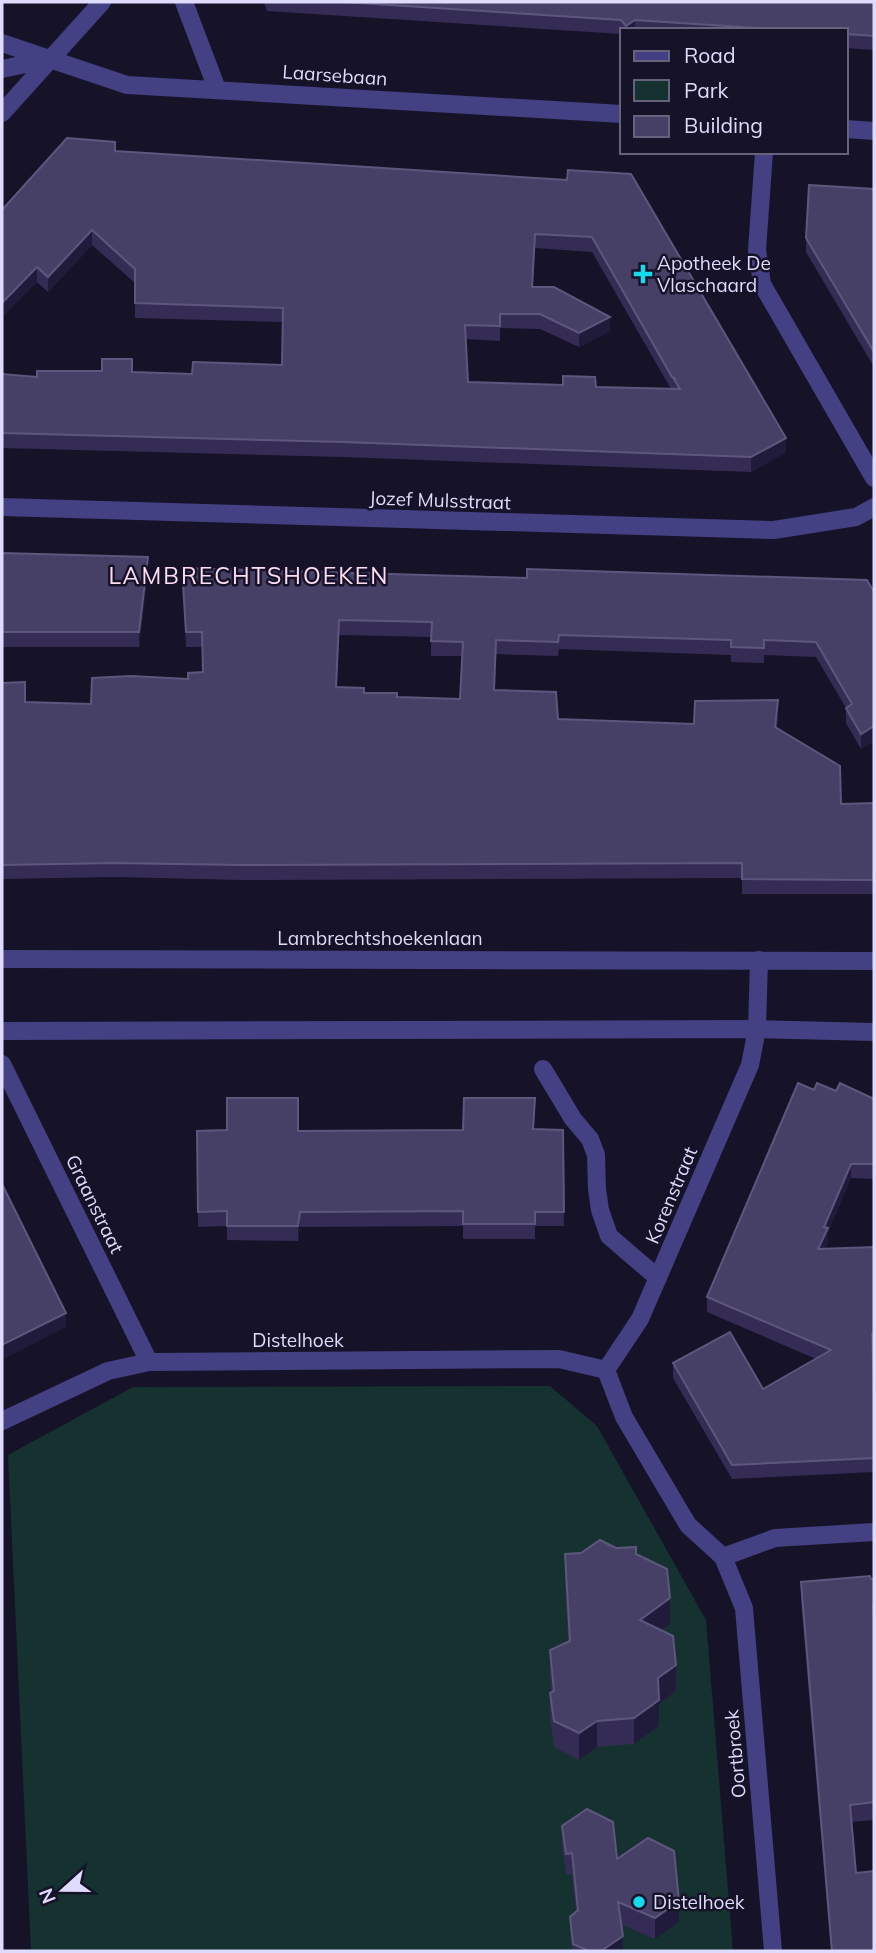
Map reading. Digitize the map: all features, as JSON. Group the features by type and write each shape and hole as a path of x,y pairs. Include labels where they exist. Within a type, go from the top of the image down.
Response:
{"street":[{"path":"2,113 102,2"},
{"path":"184,2 217,89"},
{"name":"Laarsebaan","path":"2,43 127,85 620,114"},
{"path":"2,69 49,59"},
{"path":"848,130 874,131"},
{"path":"764,154 757,250 762,285 874,478"},
{"name":"Jozef Mulsstraat","path":"2,507 775,530 856,517 874,507"},
{"name":"Lambrechtshoekenlaan","path":"2,959 874,961"},
{"path":"757,1029 759,960"},
{"path":"2,1031 757,1029 874,1032"},
{"name":"Korenstraat","path":"606,1370 640,1319 750,1065 757,1029"},
{"name":"Graanstraat","path":"2,1064 149,1362"},
{"path":"544,1069 573,1119 590,1139 596,1155 600,1210 609,1236 658,1278"},
{"name":"Distelhoek","path":"2,1421 108,1371 149,1362 559,1359 606,1370"},
{"path":"606,1370 624,1417 688,1525 723,1557 775,1538 874,1532"},
{"name":"Oortbroek","path":"723,1557 744,1608 773,1951"}],"green space":[{"path":"550,1386 597,1426 706,1620 733,1951 31,1951 8,1455 133,1387"}],"building":[{"path":"343,2 874,2 874,36 848,34 848,28 756,28 635,20 626,26 621,20"},
{"path":"67,138 115,142 115,151 567,180 568,170 631,174 786,438 751,457 2,433 2,374 37,377 37,371 102,371 102,359 132,359 132,372 192,374 193,362 282,365 283,308 135,303 135,269 92,230 48,277 37,267 2,303 2,210","holes":["535,234 592,237 680,389 596,387 595,377 563,376 563,385 468,382 465,325 500,326 500,314 540,314 579,333 610,317 554,287 532,287"]},
{"path":"809,185 874,189 874,352 806,238"},
{"path":"2,553 148,557 139,632 2,632"},
{"path":"182,568 527,578 527,569 867,580 874,592 874,726 861,734 846,708 852,704 816,642 764,640 764,648 731,647 731,640 559,635 558,642 496,640 494,690 556,692 558,719 694,724 695,701 778,700 775,727 840,766 841,804 874,803 874,880 742,879 742,863 2,865 2,683 25,682 25,702 91,704 92,678 131,676 188,679 188,673 203,672 202,632 186,632","holes":["339,620 432,622 431,641 463,642 460,699 397,697 397,693 364,693 364,688 336,687"]},
{"path":"798,1083 814,1090 817,1083 836,1091 840,1083 874,1099 874,1164 851,1164 824,1227 828,1228 818,1249 874,1247 874,1458 732,1465 673,1363 730,1332 763,1389 831,1350 707,1297"},
{"path":"227,1098 298,1098 298,1131 463,1130 464,1098 535,1098 533,1129 563,1130 564,1212 535,1212 535,1224 463,1224 463,1211 300,1212 298,1226 227,1226 227,1211 198,1212 197,1131 227,1130"},
{"path":"2,1184 66,1313 2,1345"},
{"path":"600,1540 616,1548 636,1547 636,1554 667,1569 670,1598 640,1620 673,1636 676,1665 658,1678 659,1700 634,1718 597,1721 579,1733 554,1721 550,1693 554,1691 550,1650 570,1641 565,1554 581,1553"},
{"path":"870,1576 874,1579 874,1802 850,1805 856,1873 874,1871 874,1951 832,1951 801,1582"},
{"path":"587,1809 613,1822 617,1859 648,1838 674,1851 679,1901 655,1918 618,1902 623,1936 601,1951 589,1951 573,1944 570,1917 578,1910 572,1853 566,1854 562,1826"}],"place":[{"name":"Apotheek De Vlaschaard","path":"643,274"},
{"name":"Distelhoek","path":"639,1902"}],"district":[{"name":"LAMBRECHTSHOEKEN","path":"249,575"}]}
